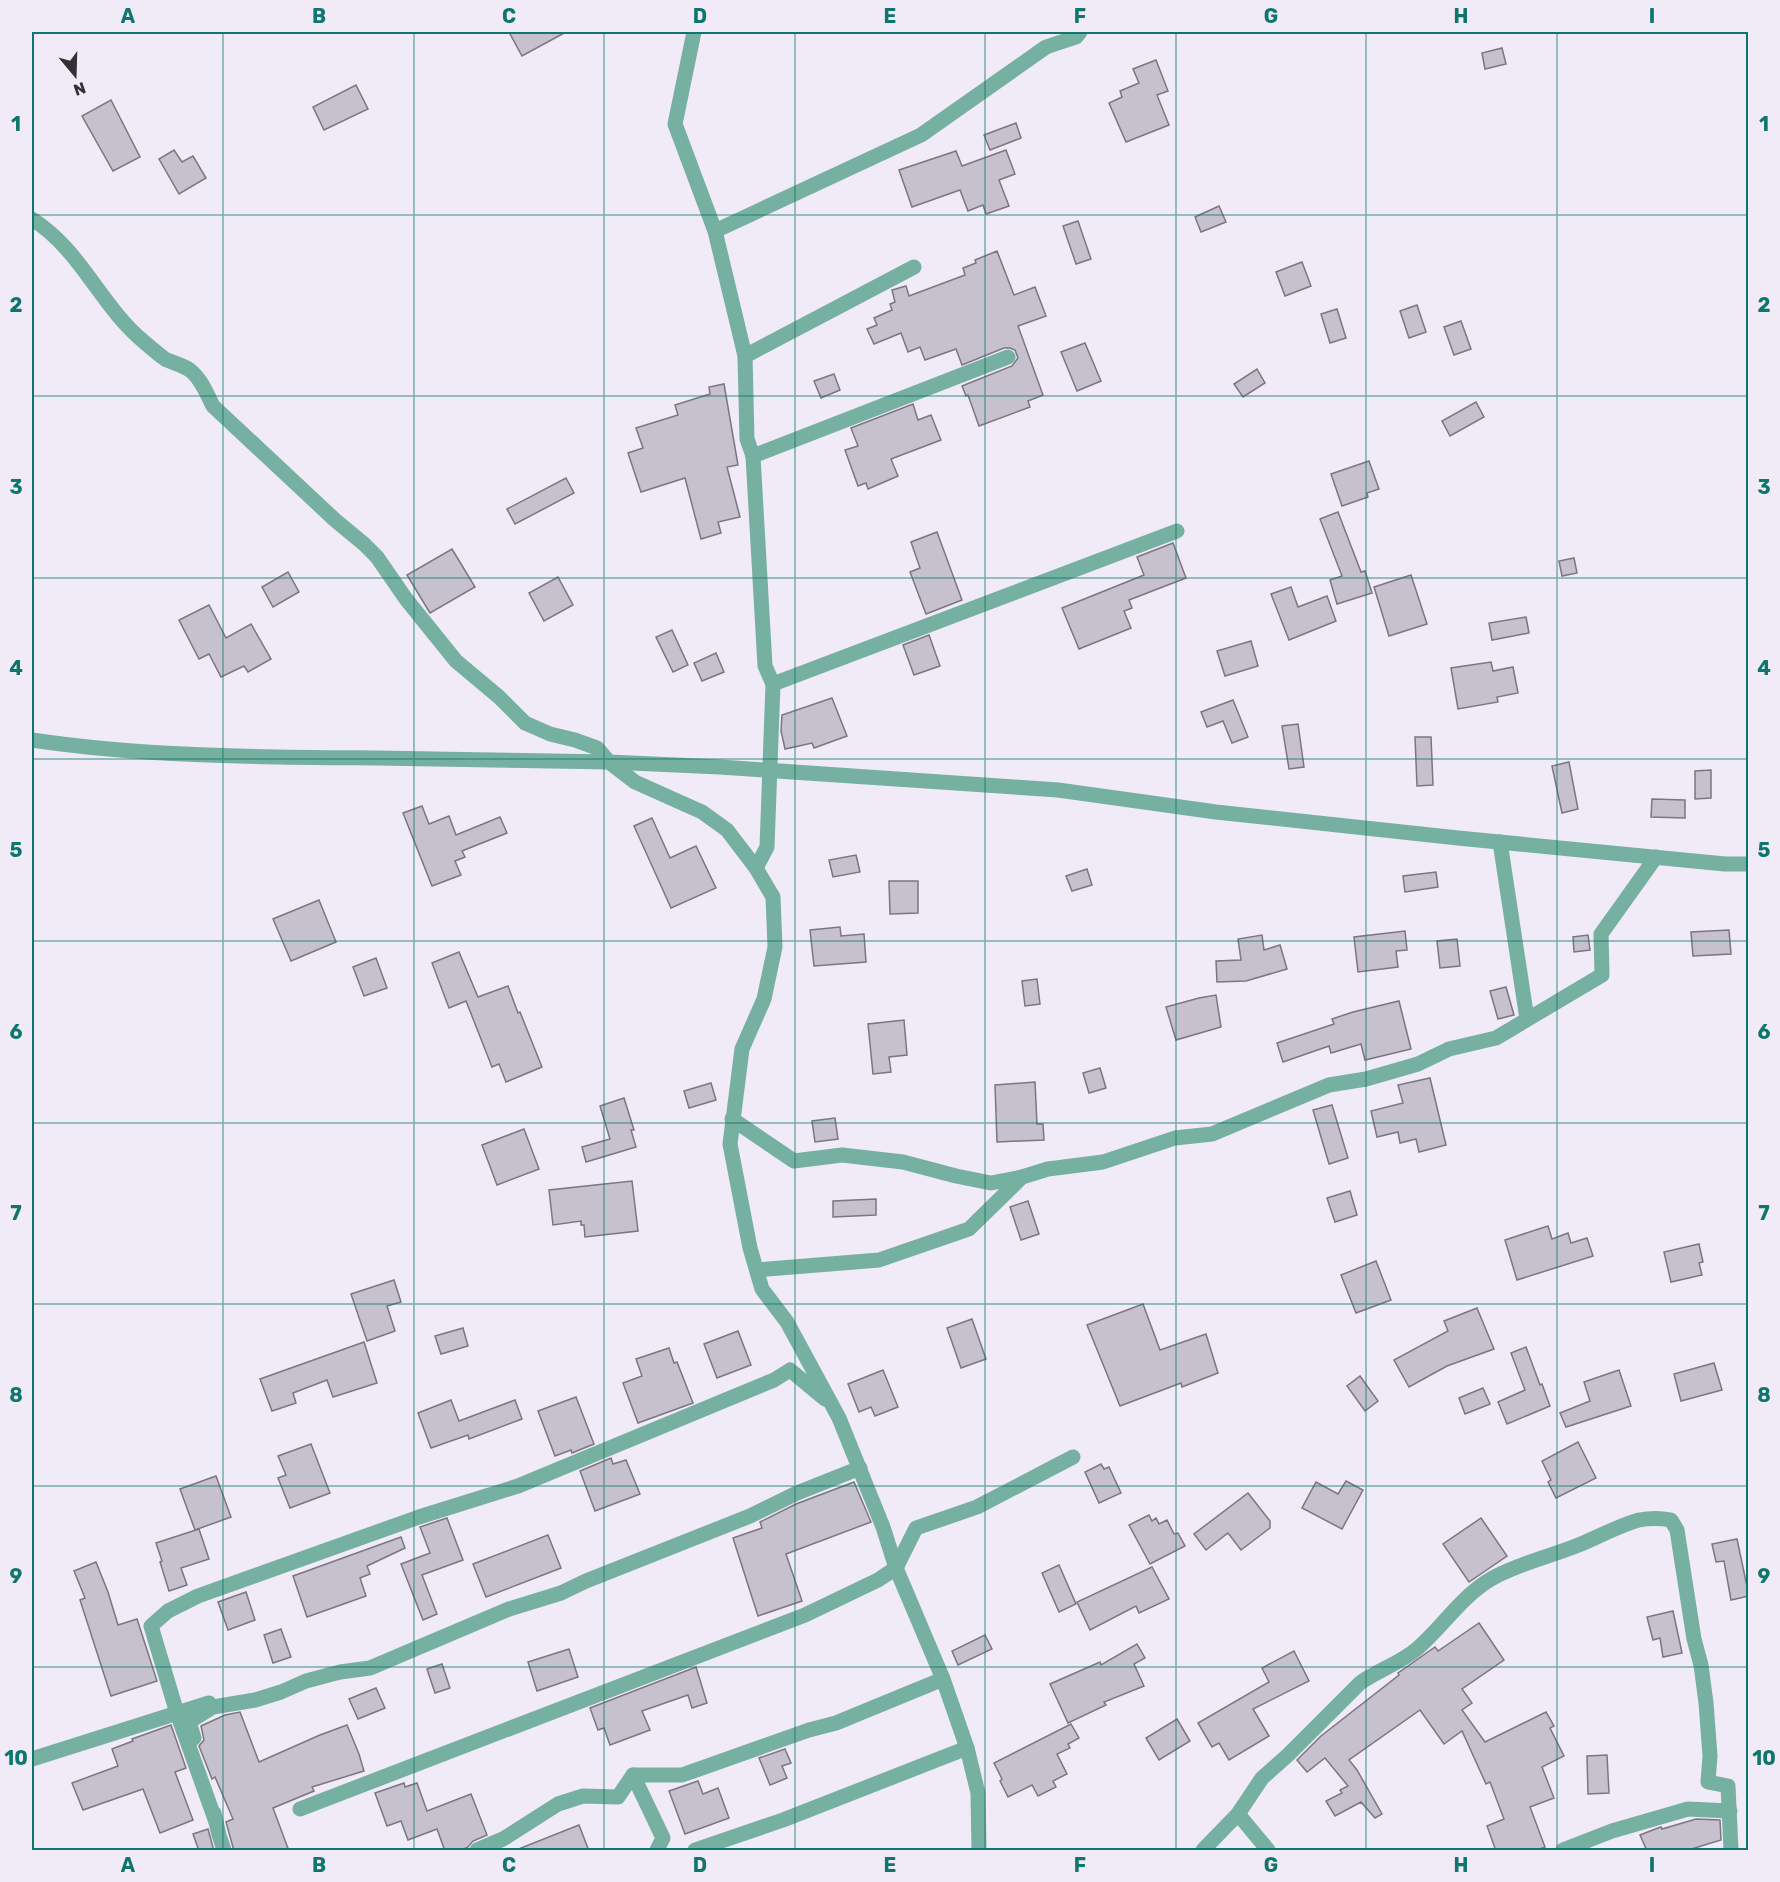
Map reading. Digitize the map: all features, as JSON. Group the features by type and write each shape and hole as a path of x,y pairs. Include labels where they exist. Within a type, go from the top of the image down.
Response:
{"street":[{"path":"694,32 675,124 715,231 745,356 747,439 753,456 765,666 773,684 768,770 767,847 756,868"},
{"path":"715,231 921,135 1046,47 1076,37 1080,32"},
{"path":"32,219 67,247 118,315 142,340 166,359 190,370 205,388 213,405 377,557 406,599 456,661 499,697 525,723 550,734 597,748 609,762 635,782 702,812 728,830 756,868 773,897 775,947 764,999 742,1049 732,1119 730,1144 743,1212 762,1289 788,1322 832,1404 860,1468 896,1568 943,1679 967,1748 978,1793 977,1850"},
{"path":"745,356 914,267"},
{"path":"753,456 1008,357"},
{"path":"773,684 1177,531"},
{"path":"32,740 71,746 190,754 277,758 609,762 768,770 1058,790 1216,812 1725,864 1749,864"},
{"path":"1500,842 1527,1019"},
{"path":"732,1119 794,1161 842,1155 903,1162 991,1183 1048,1169 1103,1162 1176,1138 1212,1134 1329,1084 1366,1079 1418,1064 1449,1049 1497,1038 1602,975 1601,934 1656,857"},
{"path":"757,1270 879,1260 958,1233 969,1229 1022,1177"},
{"path":"216,1822 177,1713 152,1626 168,1611 198,1596 419,1517 518,1486 774,1380 790,1370 832,1404"},
{"path":"300,1809 805,1615 878,1580 896,1568 916,1528 977,1507 1073,1457"},
{"path":"224,1851 207,1780 189,1722 213,1707 255,1700 306,1681 340,1672 370,1668 509,1609 561,1593 750,1516 797,1493 860,1468"},
{"path":"1203,1851 1238,1814 1262,1778 1359,1683 1372,1674 1394,1665 1417,1649 1463,1602 1490,1580 1520,1565 1574,1547 1639,1520 1660,1518 1671,1520 1677,1530 1680,1544 1706,1703 1710,1756 1708,1782 1728,1786 1731,1851"},
{"path":"633,1775 682,1775 809,1730 836,1723 943,1679"},
{"path":"32,1759 244,1692"},
{"path":"695,1851 783,1820 967,1748"},
{"path":"477,1851 503,1839 558,1804 583,1796 618,1797 633,1775"},
{"path":"633,1775 663,1838 657,1851"},
{"path":"1563,1851 1612,1831 1688,1809 1730,1811"},
{"path":"1238,1814 1268,1851"}],"building":[{"path":"509,32 566,32 522,56"},
{"path":"1502,48 1506,64 1485,69 1482,53"},
{"path":"1156,60 1168,91 1157,95 1169,125 1126,142 1109,103 1122,97 1120,91 1139,83 1133,69"},
{"path":"356,85 368,109 324,130 313,107"},
{"path":"111,100 140,157 113,171 82,116"},
{"path":"1016,123 1021,138 990,150 984,135"},
{"path":"174,150 182,162 193,156 206,178 179,194 159,159"},
{"path":"1006,150 1015,174 999,180 1009,206 986,214 983,205 968,211 960,190 912,207 899,170 956,151 962,166"},
{"path":"1219,206 1226,222 1201,232 1195,217"},
{"path":"1078,221 1091,259 1076,264 1063,226"},
{"path":"997,251 1014,295 1035,287 1046,316 1018,326 1043,395 1028,401 1030,407 979,426 968,395 966,396 962,386 1012,366 1018,358 1015,350 1004,348 962,365 956,349 925,360 920,347 908,352 901,333 874,344 867,329 877,325 874,318 892,310 890,304 895,302 892,290 906,286 909,296 965,275 963,268"},
{"path":"1302,262 1311,286 1285,296 1276,272"},
{"path":"1417,305 1426,332 1409,338 1400,311"},
{"path":"1337,309 1346,338 1330,343 1321,314"},
{"path":"1461,321 1471,349 1454,355 1444,327"},
{"path":"1085,343 1101,381 1077,391 1061,352"},
{"path":"1257,369 1265,383 1243,397 1234,384"},
{"path":"834,374 840,390 821,398 814,381"},
{"path":"724,384 738,465 727,467 740,517 718,522 721,533 701,539 685,478 641,492 628,453 643,448 636,428 678,415 675,405 710,394 709,387"},
{"path":"1476,402 1484,417 1450,436 1442,421"},
{"path":"913,404 918,420 931,415 941,440 891,459 898,476 868,489 866,483 858,486 845,450 858,446 851,428"},
{"path":"1369,461 1379,489 1367,493 1368,497 1342,506 1331,474"},
{"path":"566,478 574,493 515,524 507,509"},
{"path":"1338,512 1361,572 1365,571 1372,593 1337,604 1330,580 1342,576 1320,519"},
{"path":"937,532 962,600 926,614 910,572 920,568 911,542"},
{"path":"1173,543 1186,578 1129,600 1132,608 1124,611 1131,628 1079,649 1062,608 1144,575 1137,557"},
{"path":"452,549 475,587 430,613 407,575"},
{"path":"1574,558 1577,573 1562,576 1559,561"},
{"path":"288,572 299,592 273,607 262,587"},
{"path":"1411,575 1427,624 1389,636 1374,587"},
{"path":"558,577 573,605 544,621 529,593"},
{"path":"1291,587 1298,607 1327,596 1336,621 1289,640 1271,594"},
{"path":"209,605 226,638 251,624 271,659 248,672 244,666 221,677 209,654 199,659 179,620"},
{"path":"1526,617 1529,633 1492,640 1489,623"},
{"path":"672,630 688,665 673,672 656,637"},
{"path":"929,635 940,666 914,675 903,645"},
{"path":"1251,641 1258,666 1225,676 1217,651"},
{"path":"716,653 724,672 702,681 694,663"},
{"path":"1491,662 1493,671 1513,667 1518,693 1497,697 1498,702 1458,709 1451,668"},
{"path":"832,698 847,736 814,748 812,743 785,749 781,731 782,715"},
{"path":"1233,700 1248,737 1232,743 1223,721 1207,727 1201,712"},
{"path":"1298,724 1304,767 1289,769 1282,726"},
{"path":"1415,737 1431,737 1433,785 1417,786"},
{"path":"1569,762 1578,809 1562,813 1552,766"},
{"path":"1711,770 1711,798 1695,799 1695,771"},
{"path":"1652,799 1685,800 1685,818 1651,817"},
{"path":"422,806 429,824 449,816 456,835 500,817 507,833 462,851 465,857 455,861 461,875 432,886 403,813"},
{"path":"652,818 670,858 696,846 716,888 671,908 634,826"},
{"path":"856,855 860,872 833,877 829,860"},
{"path":"1087,869 1092,885 1072,891 1066,876"},
{"path":"1436,872 1438,887 1405,892 1403,876"},
{"path":"889,881 918,881 918,913 890,914"},
{"path":"319,900 336,942 291,961 273,919"},
{"path":"840,927 841,936 864,934 866,962 814,966 810,930"},
{"path":"1729,930 1731,954 1693,956 1691,932"},
{"path":"1405,931 1407,950 1396,951 1398,967 1358,972 1354,937"},
{"path":"1262,935 1264,950 1280,945 1287,969 1246,981 1217,982 1216,961 1241,960 1238,939"},
{"path":"1588,935 1590,950 1574,952 1573,937"},
{"path":"1457,939 1460,966 1440,968 1437,941"},
{"path":"459,952 478,997 508,986 542,1067 506,1082 499,1064 492,1067 466,1001 449,1008 432,963"},
{"path":"376,958 387,988 364,996 353,967"},
{"path":"1037,979 1040,1004 1025,1006 1022,981"},
{"path":"1506,987 1514,1015 1498,1019 1490,991"},
{"path":"1216,995 1221,1027 1176,1040 1166,1007"},
{"path":"1399,1001 1411,1049 1365,1060 1361,1044 1331,1053 1329,1046 1283,1062 1277,1043 1334,1024 1332,1019"},
{"path":"904,1020 907,1055 889,1057 891,1072 873,1074 868,1024"},
{"path":"1100,1068 1106,1088 1089,1093 1083,1073"},
{"path":"1430,1078 1446,1145 1419,1152 1416,1139 1400,1143 1398,1132 1377,1137 1371,1111 1403,1103 1398,1085"},
{"path":"1035,1082 1037,1124 1043,1124 1044,1140 997,1142 995,1085"},
{"path":"711,1083 716,1100 689,1108 684,1091"},
{"path":"624,1098 634,1130 631,1130 636,1147 586,1162 582,1147 610,1139 600,1106"},
{"path":"1332,1105 1348,1158 1329,1164 1313,1110"},
{"path":"835,1118 838,1139 815,1142 812,1121"},
{"path":"524,1129 539,1169 497,1185 482,1145"},
{"path":"632,1181 638,1231 585,1237 584,1225 581,1225 581,1221 553,1225 549,1190"},
{"path":"1350,1191 1357,1215 1335,1222 1327,1198"},
{"path":"876,1199 876,1215 833,1217 833,1201"},
{"path":"1028,1201 1039,1234 1021,1240 1010,1207"},
{"path":"1548,1226 1552,1239 1568,1233 1571,1243 1587,1238 1593,1256 1517,1280 1505,1240"},
{"path":"1699,1244 1703,1262 1699,1263 1702,1275 1671,1282 1664,1252"},
{"path":"1376,1261 1391,1300 1356,1313 1341,1275"},
{"path":"394,1280 401,1302 387,1306 395,1331 367,1341 351,1294"},
{"path":"1143,1304 1160,1350 1206,1334 1218,1373 1182,1387 1181,1383 1120,1406 1087,1325"},
{"path":"1477,1308 1494,1349 1447,1366 1409,1387 1394,1360 1448,1331 1444,1321"},
{"path":"972,1319 986,1359 961,1368 947,1328"},
{"path":"463,1328 468,1346 441,1354 435,1336"},
{"path":"738,1331 751,1365 717,1378 704,1344"},
{"path":"364,1342 377,1383 333,1397 327,1380 293,1393 296,1403 272,1411 260,1379"},
{"path":"1526,1347 1550,1406 1507,1424 1498,1402 1525,1390 1511,1353"},
{"path":"669,1348 693,1403 638,1423 623,1383 642,1376 636,1359"},
{"path":"1714,1363 1722,1390 1681,1401 1674,1374"},
{"path":"883,1370 898,1407 875,1416 871,1407 859,1412 848,1384"},
{"path":"1619,1370 1631,1406 1566,1427 1560,1413 1590,1401 1584,1382"},
{"path":"1360,1376 1378,1401 1365,1411 1347,1386"},
{"path":"1483,1388 1490,1404 1465,1414 1459,1398"},
{"path":"576,1397 594,1444 572,1453 571,1450 555,1456 538,1411"},
{"path":"451,1400 459,1421 515,1400 522,1419 469,1439 468,1435 431,1448 418,1413"},
{"path":"1578,1442 1596,1478 1556,1498 1548,1482 1551,1480 1542,1461"},
{"path":"311,1444 330,1493 290,1508 278,1478 286,1475 278,1456"},
{"path":"611,1458 613,1464 626,1460 640,1494 595,1511 580,1471"},
{"path":"1101,1464 1104,1469 1109,1467 1121,1493 1099,1503 1085,1472"},
{"path":"216,1476 231,1517 195,1530 180,1489"},
{"path":"1346,1481 1363,1490 1342,1529 1302,1508 1316,1482 1338,1494"},
{"path":"854,1482 871,1522 786,1554 802,1601 758,1616 733,1538 762,1528 760,1522 796,1504"},
{"path":"1248,1493 1270,1521 1270,1528 1241,1550 1228,1533 1206,1550 1194,1534"},
{"path":"1149,1515 1152,1521 1156,1518 1159,1524 1167,1520 1174,1534 1178,1533 1185,1546 1150,1564 1129,1525"},
{"path":"447,1518 463,1560 422,1575 437,1614 423,1620 401,1564 430,1553 420,1527"},
{"path":"1481,1518 1507,1556 1469,1582 1443,1544"},
{"path":"199,1529 209,1559 181,1568 187,1585 169,1591 156,1543"},
{"path":"548,1535 561,1568 486,1597 473,1564"},
{"path":"401,1537 405,1548 367,1566 370,1574 360,1578 366,1596 307,1617 293,1576"},
{"path":"1737,1539 1749,1596 1731,1600 1724,1561 1716,1562 1712,1544"},
{"path":"96,1562 118,1625 137,1619 157,1681 111,1696 80,1600 85,1598 74,1571"},
{"path":"1059,1565 1076,1604 1059,1612 1042,1573"},
{"path":"1152,1567 1169,1599 1139,1613 1136,1606 1090,1630 1077,1602"},
{"path":"246,1592 255,1620 228,1630 218,1602"},
{"path":"1673,1611 1682,1653 1663,1657 1660,1638 1653,1640 1647,1617"},
{"path":"1479,1623 1504,1660 1462,1689 1472,1703 1462,1710 1485,1742 1546,1712 1554,1726 1550,1728 1564,1756 1542,1767 1554,1798 1530,1807 1545,1847 1535,1851 1496,1851 1487,1826 1504,1819 1490,1782 1486,1784 1462,1731 1444,1744 1420,1710 1349,1760 1382,1814 1375,1818 1361,1802 1335,1816 1326,1801 1342,1793 1340,1790 1348,1786 1325,1758 1307,1772 1297,1760 1321,1736 1399,1675 1398,1673 1435,1647 1438,1651"},
{"path":"281,1629 291,1657 273,1663 264,1635"},
{"path":"985,1635 992,1649 958,1665 952,1651"},
{"path":"1137,1644 1145,1658 1134,1664 1144,1686 1104,1702 1106,1705 1068,1723 1050,1684 1100,1662 1101,1665"},
{"path":"569,1649 578,1677 537,1691 528,1662"},
{"path":"1294,1651 1309,1681 1253,1709 1269,1736 1229,1760 1219,1743 1212,1747 1198,1723 1269,1682 1262,1668"},
{"path":"442,1664 450,1688 435,1693 427,1669"},
{"path":"696,1667 707,1703 692,1708 688,1695 642,1711 650,1730 610,1745 604,1728 598,1730 590,1708"},
{"path":"376,1688 385,1708 358,1719 349,1699"},
{"path":"240,1712 259,1762 347,1725 359,1754 364,1771 312,1787 314,1791 273,1808 289,1851 234,1851 226,1822 233,1819 215,1777 212,1779 199,1746 204,1740 201,1726 225,1715"},
{"path":"1177,1719 1190,1741 1159,1760 1146,1738"},
{"path":"1071,1724 1079,1738 1068,1744 1070,1748 1057,1754 1067,1774 1053,1781 1056,1787 1038,1796 1032,1785 1008,1797 994,1763"},
{"path":"171,1725 186,1768 175,1772 193,1820 160,1833 143,1789 83,1810 72,1783 118,1766 112,1749"},
{"path":"785,1749 791,1763 782,1766 787,1778 770,1785 759,1758"},
{"path":"1607,1755 1609,1793 1588,1794 1587,1756"},
{"path":"698,1781 703,1794 718,1788 729,1818 685,1834 669,1791"},
{"path":"404,1783 405,1787 417,1783 427,1811 471,1794 487,1835 473,1841 460,1851 445,1851 437,1829 408,1840 401,1821 387,1826 375,1793"},
{"path":"1696,1819 1720,1820 1721,1840 1685,1851 1647,1851 1640,1835 1661,1827 1662,1829"},
{"path":"579,1825 589,1851 516,1851 516,1850"},
{"path":"208,1829 214,1851 199,1851 193,1834"}]}
